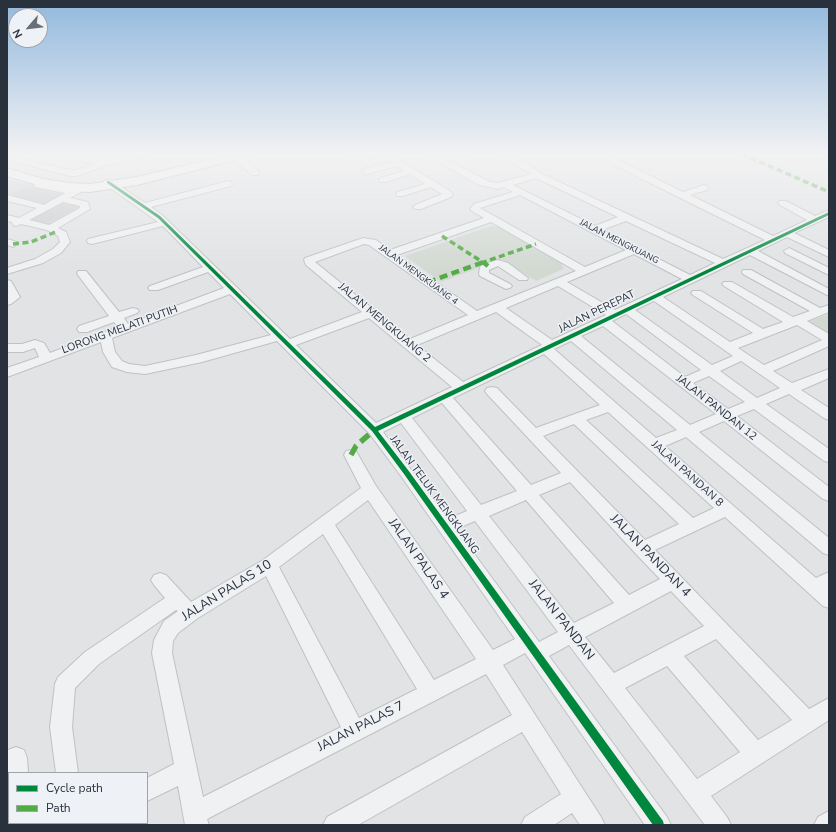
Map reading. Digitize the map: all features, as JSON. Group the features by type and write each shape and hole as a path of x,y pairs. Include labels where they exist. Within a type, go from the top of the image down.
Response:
{"street":[{"path":"7,228 75,193"},
{"name":"JALAN TELUK MENGKUANG","path":"125,193 164,222 374,430 659,825"},
{"path":"144,206 194,193"},
{"path":"400,194 404,193"},
{"path":"418,206 448,195 447,193"},
{"path":"519,193 474,209 584,271"},
{"name":"JALAN MENGKUANG","path":"523,193 690,279"},
{"path":"575,193 723,263"},
{"path":"678,193 772,239"},
{"path":"682,195 689,193"},
{"path":"7,198 46,208"},
{"path":"50,228 85,209 85,204 63,199"},
{"path":"783,203 813,219"},
{"name":"JALAN PEREPAT","path":"374,430 813,219 829,213"},
{"path":"594,230 627,217"},
{"path":"7,218 50,228 63,234 65,242 57,251 40,261 7,271"},
{"path":"390,254 491,219"},
{"path":"92,241 164,222"},
{"path":"796,228 829,244"},
{"path":"786,232 829,254"},
{"name":"JALAN MENGKUANG 4","path":"312,259 363,241 372,242 476,316"},
{"path":"409,344 635,250"},
{"path":"749,250 829,293"},
{"path":"789,251 829,272"},
{"name":"JALAN MENGKUANG 2","path":"312,259 310,260 310,263 461,388"},
{"path":"506,286 484,274 484,269 498,263 504,265 523,278"},
{"path":"154,288 210,268"},
{"path":"747,272 824,310"},
{"path":"82,273 126,329"},
{"path":"559,282 710,371 829,457"},
{"path":"728,284 829,339"},
{"path":"7,286 13,292 14,297 7,302"},
{"name":"LORONG MELATI PUTIH","path":"7,373 232,289"},
{"path":"697,293 762,334"},
{"path":"654,296 829,415"},
{"name":"JALAN PANDAN 8","path":"497,307 548,347 610,406 727,509 822,583 829,600"},
{"path":"729,347 824,310"},
{"path":"83,329 133,311"},
{"path":"106,336 109,352 117,364 127,368 145,370 284,340 371,313"},
{"name":"JALAN PANDAN 12","path":"615,315 684,382 829,495"},
{"path":"572,335 829,548"},
{"path":"763,370 829,342"},
{"path":"7,348 23,348 35,344 40,346 46,358"},
{"path":"684,382 743,356"},
{"path":"654,445 829,373"},
{"name":"JALAN PANDAN 4","path":"492,391 808,722"},
{"path":"444,396 627,606"},
{"path":"533,434 610,406"},
{"name":"JALAN PANDAN","path":"403,416 720,825"},
{"path":"576,418 691,526"},
{"name":"JALAN PALAS 4","path":"350,455 370,490 489,661 593,825"},
{"path":"445,527 572,475"},
{"name":"JALAN PALAS 10","path":"195,819 162,653 164,640 184,606 269,565 370,490"},
{"path":"642,549 727,509"},
{"path":"325,522 430,692"},
{"path":"269,565 354,731"},
{"path":"67,772 61,727 65,684 92,658 184,606 160,580"},
{"name":"JALAN PALAS 7","path":"195,819 354,731 489,661 572,634 674,582"},
{"path":"611,685 718,628"},
{"path":"669,654 756,754"},
{"path":"695,793 829,708"},
{"path":"335,825 526,719"},
{"path":"148,789 185,770"},
{"path":"533,825 576,798"}],"shaded area":[{"path":"7,193 66,193 71,194 62,199 83,205 83,209 50,226 23,221 48,208 7,196"},
{"path":"491,226 502,227 562,263 563,269 536,281 502,259 441,282 405,256"},
{"path":"829,314 829,337 806,323"}],"building":[{"path":"14,193 54,193 66,196 48,205 9,195"},
{"path":"64,200 82,205 51,221 42,223 28,218"}],"marked path":[{"path":"13,244 31,242 58,231"},
{"path":"442,236 488,266"},
{"path":"428,282 536,244"},
{"path":"351,455 356,446 374,430"}],"cycle path":[{"path":"124,193 159,217 374,430 406,472 659,825"},
{"path":"374,430 829,213"}]}
